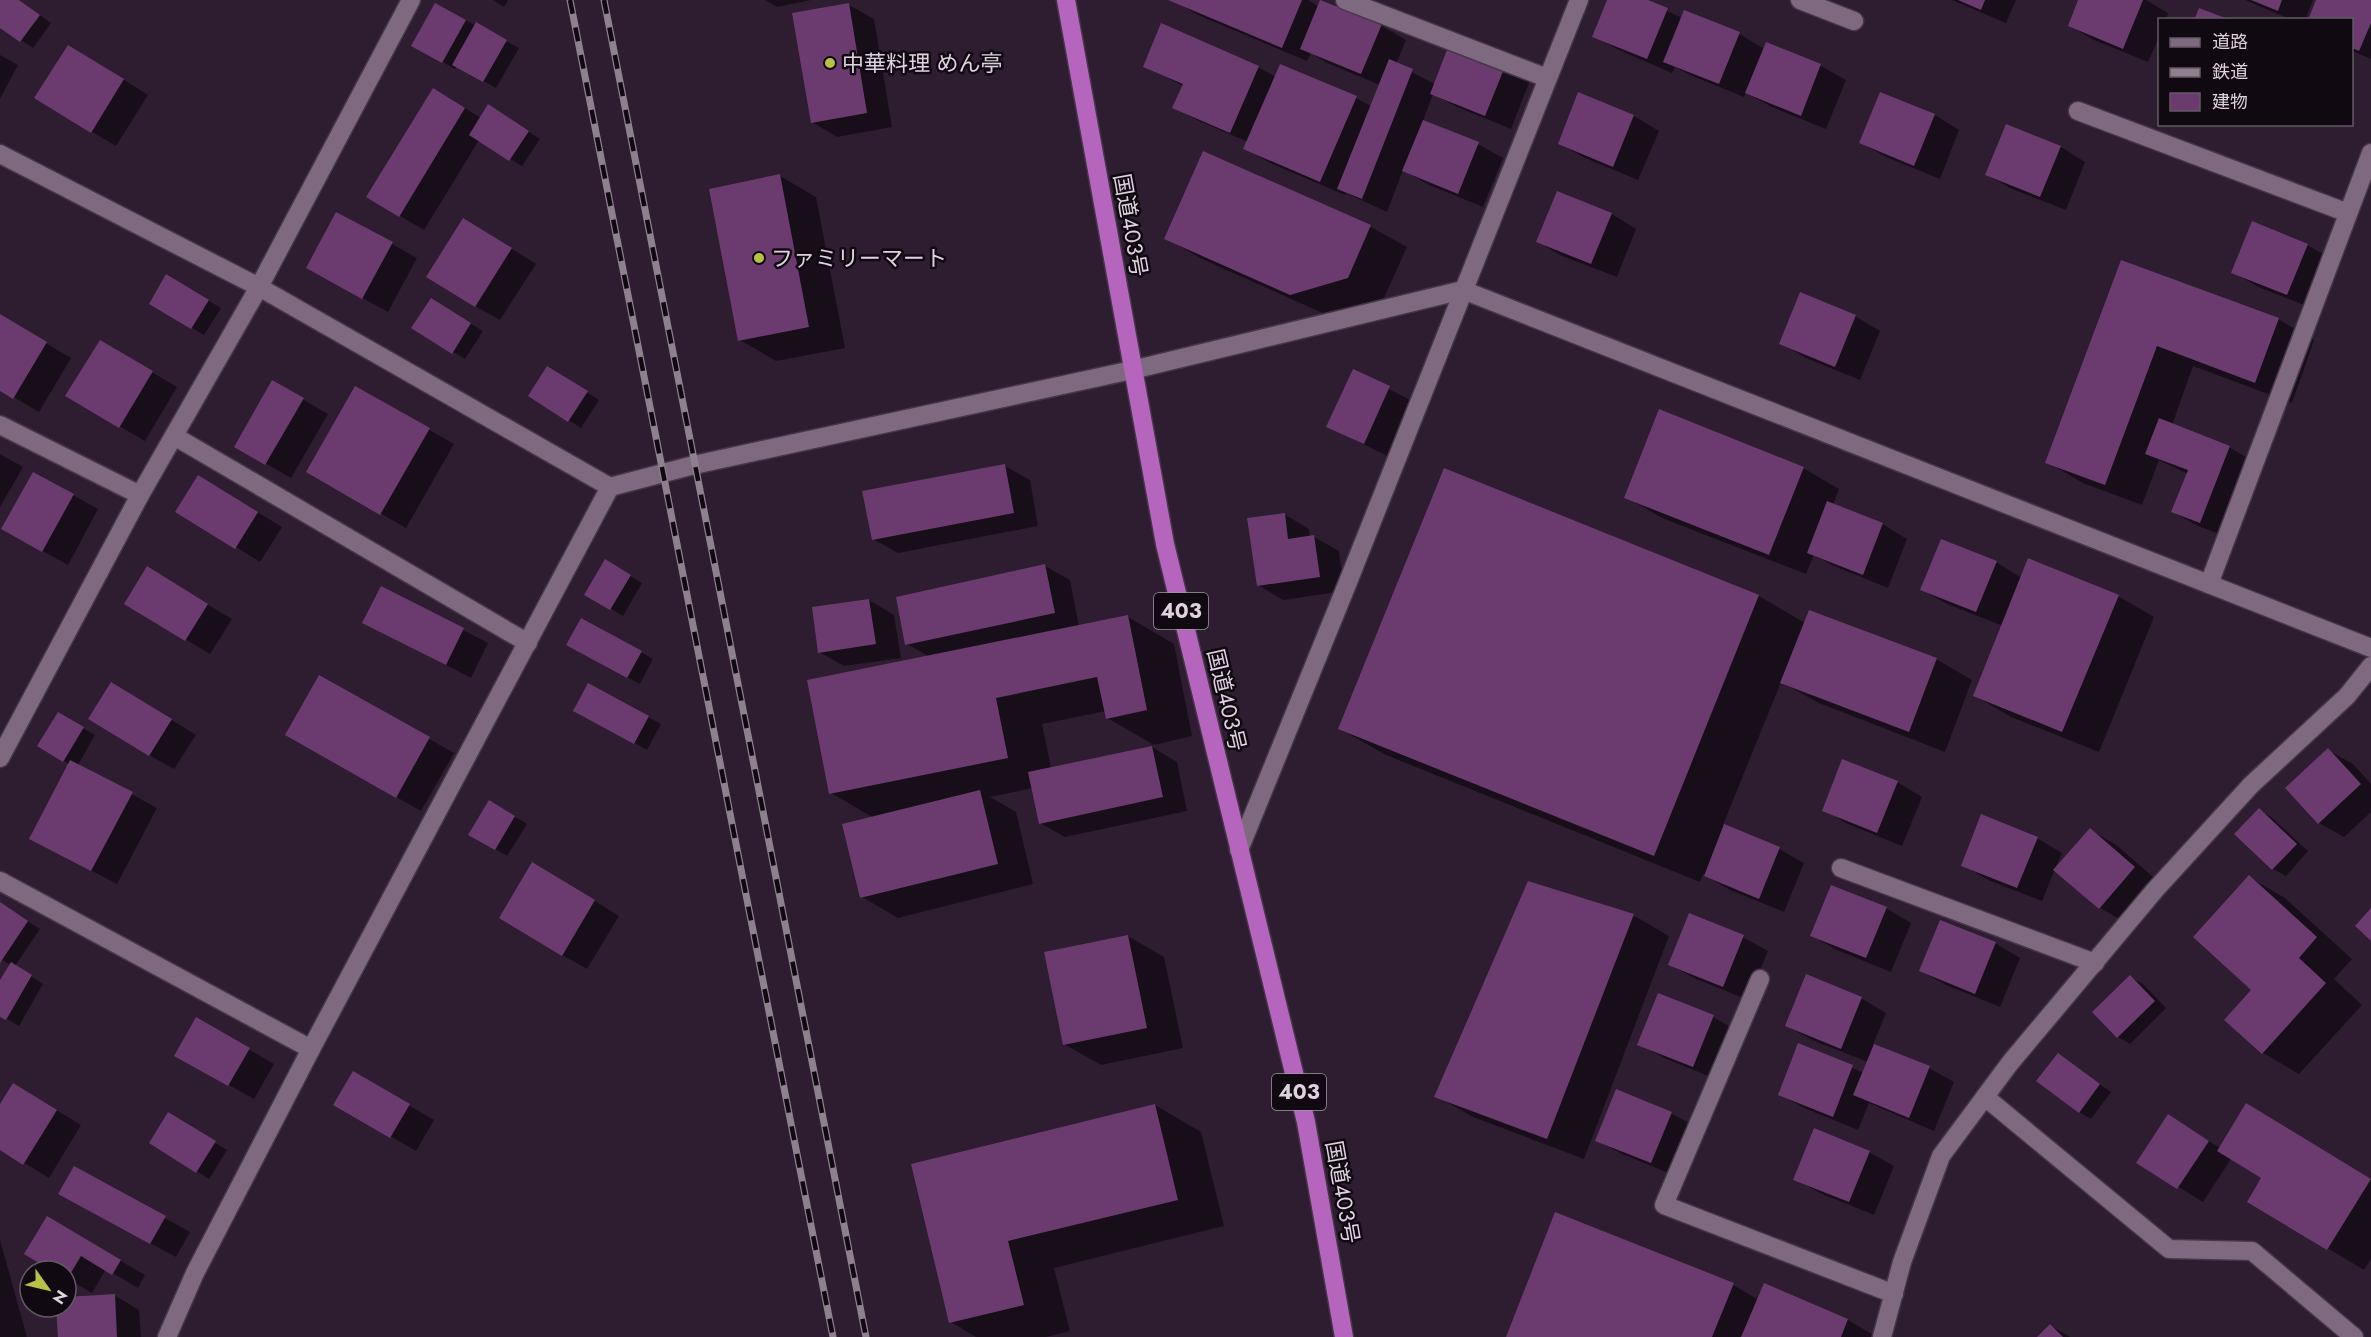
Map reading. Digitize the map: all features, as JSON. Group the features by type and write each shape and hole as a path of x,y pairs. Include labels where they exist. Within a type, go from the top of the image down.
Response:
{"highway":[{"name":"国道403号","path":"1066,0 1165,544 1306,1122 1344,1337"}],"street":[{"path":"0,758 140,495 259,287 411,0"},
{"path":"1345,0 1547,78"},
{"path":"1239,850 1351,576 1579,0"},
{"path":"1800,0 1854,21"},
{"path":"2078,111 2349,213"},
{"path":"2209,584 2371,153"},
{"path":"0,154 259,287 610,487 705,463 1132,370 1463,290 2371,648"},
{"path":"0,425 140,495"},
{"path":"174,436 528,643"},
{"path":"167,1337 195,1273 311,1049 610,487"},
{"path":"1882,1337 1902,1262 1941,1156 2010,1063 2155,890 2251,785 2348,696 2371,666"},
{"path":"1841,868 2095,963"},
{"path":"0,881 311,1049"},
{"path":"1760,979 1664,1205 1894,1294"},
{"path":"1985,1097 2169,1249 2252,1251 2354,1337"}],"building":[{"path":"0,0 19,0 40,15 20,42 0,28"},
{"path":"1168,0 1302,0 1282,48"},
{"path":"1320,0 1382,24 1361,74 1300,49"},
{"path":"1607,0 1648,0 1668,8 1647,59 1592,37"},
{"path":"1958,0 1985,0 1981,10"},
{"path":"2078,0 2143,0 2123,49 2068,26"},
{"path":"2251,0 2282,0 2278,11"},
{"path":"2316,0 2371,0 2371,23 2359,51 2353,48 2353,18 2309,18"},
{"path":"435,3 466,20 442,63 411,46"},
{"name":"中華料理 めん亭","path":"849,3 867,113 811,123 792,13"},
{"path":"2199,8 2225,18 2195,18"},
{"path":"1684,10 1740,32 1719,84 1663,62"},
{"path":"476,22 507,40 483,82 452,65"},
{"path":"1161,23 1259,66 1230,133 1172,108 1183,84 1143,67"},
{"path":"1450,42 1506,64 1485,116 1430,94"},
{"path":"1766,42 1821,64 1801,116 1745,93"},
{"path":"68,45 124,79 91,133 34,98"},
{"path":"1389,59 1413,69 1362,199 1337,189"},
{"path":"1280,64 1357,96 1320,182 1243,149"},
{"path":"433,88 465,108 399,217 366,197"},
{"path":"1578,92 1634,115 1613,167 1558,144"},
{"path":"1880,92 1935,114 1914,166 1859,143"},
{"path":"488,104 529,131 509,161 469,135"},
{"path":"1423,120 1479,142 1458,194 1402,171"},
{"path":"2006,124 2061,146 2040,197 1985,175"},
{"path":"1203,151 1371,225 1348,278 1290,295 1164,239"},
{"name":"ファミリーマート","path":"780,174 809,327 738,341 709,189"},
{"path":"1557,191 1612,213 1591,264 1536,242"},
{"path":"336,212 393,242 362,299 306,268"},
{"path":"463,218 512,248 475,307 426,277"},
{"path":"2252,221 2308,244 2287,295 2231,273"},
{"path":"2121,260 2279,318 2255,383 2157,346 2105,485 2045,463"},
{"path":"166,274 209,300 191,329 149,304"},
{"path":"1800,292 1856,315 1835,367 1779,344"},
{"path":"431,298 471,323 452,354 411,328"},
{"path":"0,314 47,342 13,399 0,391"},
{"path":"100,340 153,371 119,428 65,396"},
{"path":"547,366 588,391 568,422 528,396"},
{"path":"1353,369 1390,386 1364,444 1326,427"},
{"path":"272,380 304,398 265,465 234,447"},
{"path":"355,386 430,428 380,515 306,472"},
{"path":"1659,409 1804,467 1769,555 1624,498"},
{"path":"2159,418 2230,446 2200,523 2171,512 2188,470 2145,454"},
{"path":"1005,464 1014,513 872,540 862,491"},
{"path":"1444,468 1759,595 1654,856 1338,729"},
{"path":"33,472 74,494 42,552 1,529"},
{"path":"198,475 258,512 235,549 175,512"},
{"path":"1827,501 1883,523 1863,575 1807,553"},
{"path":"1285,513 1288,539 1314,535 1320,577 1257,586 1247,518"},
{"path":"1941,539 1997,561 1976,612 1920,590"},
{"path":"2028,558 2119,595 2062,732 1973,696"},
{"path":"605,559 631,575 610,610 584,595"},
{"path":"1045,564 1055,613 905,645 896,597"},
{"path":"147,566 208,604 185,641 124,604"},
{"path":"381,586 464,628 446,665 362,623"},
{"path":"869,599 876,644 818,653 812,607"},
{"path":"1809,610 1937,658 1909,732 1780,683"},
{"path":"1128,615 1147,710 1106,719 1097,677 996,698 1008,758 829,794 807,680"},
{"path":"581,618 642,651 627,678 566,645"},
{"path":"319,675 430,737 396,798 285,735"},
{"path":"111,682 172,719 149,756 88,719"},
{"path":"588,683 649,716 634,744 573,711"},
{"path":"58,712 84,727 63,762 37,746"},
{"path":"1152,746 1163,797 1039,824 1028,772"},
{"path":"2328,748 2361,784 2318,824 2285,788"},
{"path":"1842,759 1898,781 1877,833 1822,811"},
{"path":"70,760 133,792 91,871 29,839"},
{"path":"980,790 998,864 860,898 842,824"},
{"path":"489,800 515,816 495,850 468,835"},
{"path":"2259,808 2297,844 2272,870 2234,834"},
{"path":"1981,814 2038,837 2017,888 1961,866"},
{"path":"1724,824 1780,847 1759,899 1704,876"},
{"path":"2090,828 2135,867 2099,909 2053,870"},
{"path":"532,862 595,900 562,956 499,918"},
{"path":"2249,875 2317,937 2299,958 2326,983 2262,1054 2224,1020 2251,990 2193,937"},
{"path":"1528,881 1634,914 1547,1139 1434,1097"},
{"path":"1831,885 1887,907 1866,958 1810,936"},
{"path":"0,902 28,921 0,963"},
{"path":"2371,908 2371,941 2355,926"},
{"path":"1689,913 1744,935 1723,987 1668,965"},
{"path":"1940,920 1996,942 1975,994 1919,971"},
{"path":"1128,935 1147,1028 1063,1045 1044,952"},
{"path":"11,962 32,975 6,1020 0,1017 0,980"},
{"path":"1806,974 1862,997 1841,1049 1785,1026"},
{"path":"2130,975 2155,1001 2117,1038 2092,1012"},
{"path":"1658,993 1714,1015 1693,1067 1637,1045"},
{"path":"196,1017 250,1048 228,1086 174,1056"},
{"path":"1798,1043 1853,1065 1833,1117 1778,1095"},
{"path":"1874,1044 1930,1066 1909,1118 1853,1095"},
{"path":"2058,1053 2100,1084 2079,1113 2036,1081"},
{"path":"353,1071 410,1104 390,1138 333,1105"},
{"path":"13,1083 57,1110 23,1165 0,1150 0,1104"},
{"path":"1616,1089 1672,1112 1651,1163 1595,1141"},
{"path":"2246,1103 2371,1179 2327,1250 2247,1202 2261,1178 2217,1151"},
{"path":"1155,1104 1178,1200 1008,1241 1024,1305 949,1323 911,1164"},
{"path":"168,1112 216,1141 196,1173 149,1143"},
{"path":"2168,1114 2209,1141 2177,1189 2136,1163"},
{"path":"1814,1128 1870,1151 1849,1202 1793,1180"},
{"path":"74,1166 166,1216 150,1244 58,1194"},
{"path":"1555,1212 1734,1283 1712,1337 1506,1337"},
{"path":"47,1216 121,1260 112,1275 81,1256 78,1261 78,1259 32,1259 24,1254"},
{"path":"1764,1283 1848,1319 1841,1337 1741,1337"},
{"path":"115,1294 117,1337 58,1337 57,1319 78,1319 78,1296"},
{"path":"2050,1324 2063,1337 2037,1337"}],"railway":[{"path":"570,0 833,1337"},
{"path":"604,0 866,1337"}],"place":[{"name":"中華料理 めん亭","path":"830,63"},
{"name":"ファミリーマート","path":"759,258"}]}
